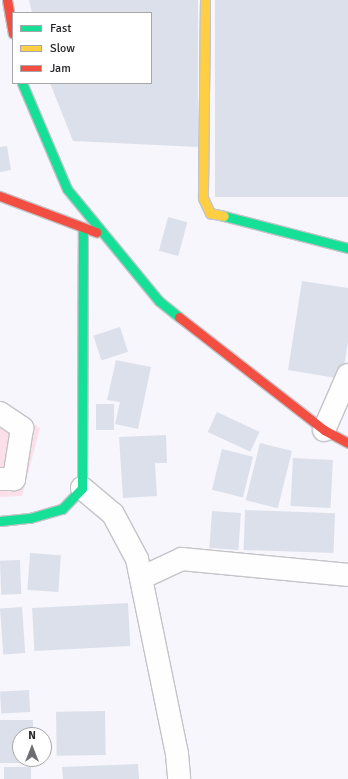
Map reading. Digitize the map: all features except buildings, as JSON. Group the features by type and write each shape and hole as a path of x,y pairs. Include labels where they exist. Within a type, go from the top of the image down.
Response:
{"street":[{"path":"7,0 12,28"},
{"path":"205,0 203,198 210,213 348,248"},
{"path":"22,84 67,189 159,301 324,430 348,443"},
{"path":"0,196 105,235"},
{"path":"0,521 30,518 62,509 82,488 83,228"},
{"path":"324,430 348,375"},
{"path":"0,413 22,428 14,479 0,479"},
{"path":"82,488 113,514 137,559 177,754 179,779"},
{"path":"141,578 182,559 348,575"}],"shaded area":[{"path":"0,402 40,428 22,496 0,497"}],"traffic: fast":[{"path":"22,84 67,189 159,301 179,317"},
{"path":"224,216 348,248"},
{"path":"0,521 30,518 62,509 82,488 83,228"}],"traffic: slow":[{"path":"205,0 203,198 210,213 224,216"}],"traffic: jam":[{"path":"7,0 12,28"},
{"path":"0,196 96,232"},
{"path":"179,317 324,430 348,443"}]}
